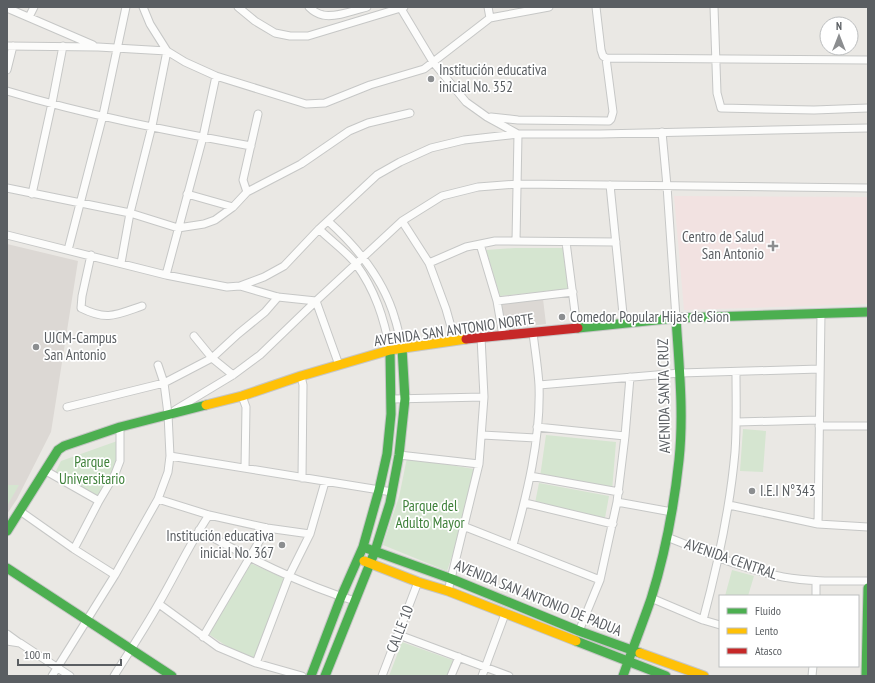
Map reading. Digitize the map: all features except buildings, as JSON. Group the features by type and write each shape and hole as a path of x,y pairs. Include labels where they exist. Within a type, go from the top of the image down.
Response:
{"street":[{"path":"29,18 34,7"},
{"path":"68,250 103,115 126,7"},
{"path":"143,7 150,24 167,51 185,62 216,76 306,104 325,103 370,85 424,69 490,18 544,7"},
{"path":"238,7 255,21 275,33 290,36 308,36 402,8 433,62 466,102 487,117 518,134"},
{"path":"309,7 323,16 328,16 367,7"},
{"path":"488,7 490,18"},
{"path":"487,117 518,120 609,121 611,119 613,112 606,58 603,56 601,50 596,7"},
{"path":"714,7 717,93 721,108 814,110 868,108"},
{"path":"7,8 98,47"},
{"path":"7,70 10,46 98,47 167,51"},
{"path":"32,194 63,46"},
{"path":"121,263 130,213 152,126 167,51"},
{"path":"606,58 868,60"},
{"path":"166,275 203,137 216,76"},
{"path":"7,91 103,115 251,146"},
{"path":"7,188 79,204 130,213 178,228 204,224 215,220 233,207 247,192 301,164 349,131 368,123 410,113"},
{"path":"247,192 243,180 258,114"},
{"path":"7,235 166,275 227,287 240,286 264,277 284,266 319,229 377,175 400,162 431,148 464,140 518,134 868,128"},
{"name":"AVENIDA SANTA CRUZ","path":"623,676 651,598 668,537 679,459 681,419 680,373 662,132"},
{"path":"516,242 518,134"},
{"path":"168,414 233,375 260,355 362,256 402,221 442,196 478,187 518,184 868,188"},
{"path":"610,185 624,324"},
{"path":"187,194 233,207"},
{"path":"325,676 375,551 392,492 399,455 405,399 402,348 395,318 382,287 362,256 346,237 328,221"},
{"path":"402,221 429,263 446,309 455,341"},
{"path":"311,676 341,597 363,547 379,490 387,454 392,399 390,350 384,322 373,293 355,263 319,229"},
{"path":"429,263 466,247 494,242 616,242"},
{"path":"566,242 577,328"},
{"path":"480,244 497,301 503,336"},
{"path":"91,255 82,296 81,308 94,314 114,316 142,306"},
{"path":"240,286 278,297 316,301"},
{"path":"497,301 573,292"},
{"path":"67,407 164,383 212,358 265,312 278,297"},
{"path":"316,301 339,365"},
{"name":"AVENIDA SAN ANTONIO NORTE","path":"46,471 58,450 64,446 120,427 242,396 301,376 390,350 481,337 676,318 868,312"},
{"path":"818,524 821,313"},
{"path":"513,546 525,502 536,438 539,385 533,333"},
{"path":"194,336 212,358 233,375"},
{"path":"448,591 479,464 484,397 481,337"},
{"path":"52,676 115,575 158,499 168,472 170,456 168,414 164,383 158,365"},
{"path":"539,385 680,373 820,369"},
{"path":"703,620 719,558 729,506 737,422 736,372"},
{"path":"301,376 303,385 302,478"},
{"path":"579,631 600,580 613,524 619,492 626,436 630,377"},
{"path":"242,396 246,407 245,468"},
{"path":"392,399 484,397"},
{"path":"737,422 819,423 868,426"},
{"path":"74,549 115,474 120,461 120,427"},
{"path":"537,427 626,436"},
{"path":"482,435 536,438"},
{"path":"399,455 479,464"},
{"path":"170,456 392,492"},
{"path":"7,531 46,471 99,501"},
{"path":"530,476 619,492"},
{"path":"256,663 289,576 310,534 325,482"},
{"path":"158,499 209,516 267,528 310,534"},
{"path":"525,502 613,524"},
{"path":"617,502 672,512"},
{"path":"729,506 818,524 868,527"},
{"path":"20,511 74,549 115,575"},
{"path":"114,676 159,604 199,530 209,516"},
{"path":"463,526 600,580"},
{"path":"203,637 267,528"},
{"path":"199,530 249,558 289,576 355,602"},
{"name":"AVENIDA CENTRAL","path":"668,537 719,558 751,569 784,577 816,581 868,581"},
{"name":"AVENIDA SAN ANTONIO DE PADUA","path":"363,547 452,579 579,631 704,676"},
{"name":"AVENIDA SAN ANTONIO DE PADUA","path":"358,559 418,582 448,591 666,676"},
{"path":"7,568 87,622 132,649 172,676"},
{"path":"816,581 816,595"},
{"name":"CALLE 10","path":"382,676 418,582"},
{"path":"866,676 868,588"},
{"path":"651,598 703,620 719,625"},
{"path":"159,604 218,647 256,663 302,676"},
{"path":"482,676 505,614"},
{"path":"7,634 70,676"},
{"path":"399,634 509,676"},
{"path":"7,641 20,643"},
{"path":"451,676 459,657"}],"shaded area":[{"name":"Centro de Salud San Antonio","path":"674,196 868,197 868,304 684,310"},
{"name":"UJCM-Campus San Antonio","path":"7,244 78,261 51,432 17,499 7,514"},
{"path":"543,299 546,324 504,329 501,304"}],"green space":[{"path":"515,248 563,248 568,289 500,296 486,250"},
{"path":"743,429 766,431 763,472 740,471"},
{"path":"546,435 616,442 612,491 540,477"},
{"name":"Parque Universitario","path":"120,440 119,460 98,498 55,473 61,461"},
{"name":"Parque del Adulto Mayor","path":"407,458 474,469 463,524 447,571 383,545 399,497"},
{"path":"539,483 609,496 605,518 535,503"},
{"path":"7,485 19,485 7,506"},
{"path":"250,563 286,579 257,660 228,647 207,633"},
{"path":"732,570 754,576 748,595 725,595"},
{"path":"402,642 455,661 449,676 389,676"}],"traffic: fast":[{"path":"578,328 676,318 868,312"},
{"path":"623,676 656,582 665,548 674,495 679,460 681,425 676,318"},
{"path":"325,676 375,551 390,503 399,455 405,399 402,348"},
{"path":"311,676 341,597 363,547 379,490 387,454 391,414 390,350"},
{"path":"7,531 58,450 64,446 120,427 206,405"},
{"path":"363,547 452,579 579,631 640,653"},
{"path":"7,568 172,676"},
{"path":"866,676 868,588"},
{"path":"576,641 666,676"}],"traffic: slow":[{"path":"206,405 242,396 301,376 390,350 466,339"},
{"path":"364,561 418,582 448,591 576,641"},
{"path":"640,653 704,676"}],"traffic: jam":[{"path":"466,339 578,328"}],"place":[{"name":"Institución educativa inicial No. 352","path":"431,79"},
{"name":"Centro de Salud San Antonio","path":"773,246"},
{"name":"Comedor Popular Hijas de Sion","path":"562,317"},
{"name":"UJCM-Campus San Antonio","path":"36,347"},
{"name":"I.E.I N°343","path":"752,491"},
{"name":"Institución educativa inicial No. 367","path":"282,545"}]}
